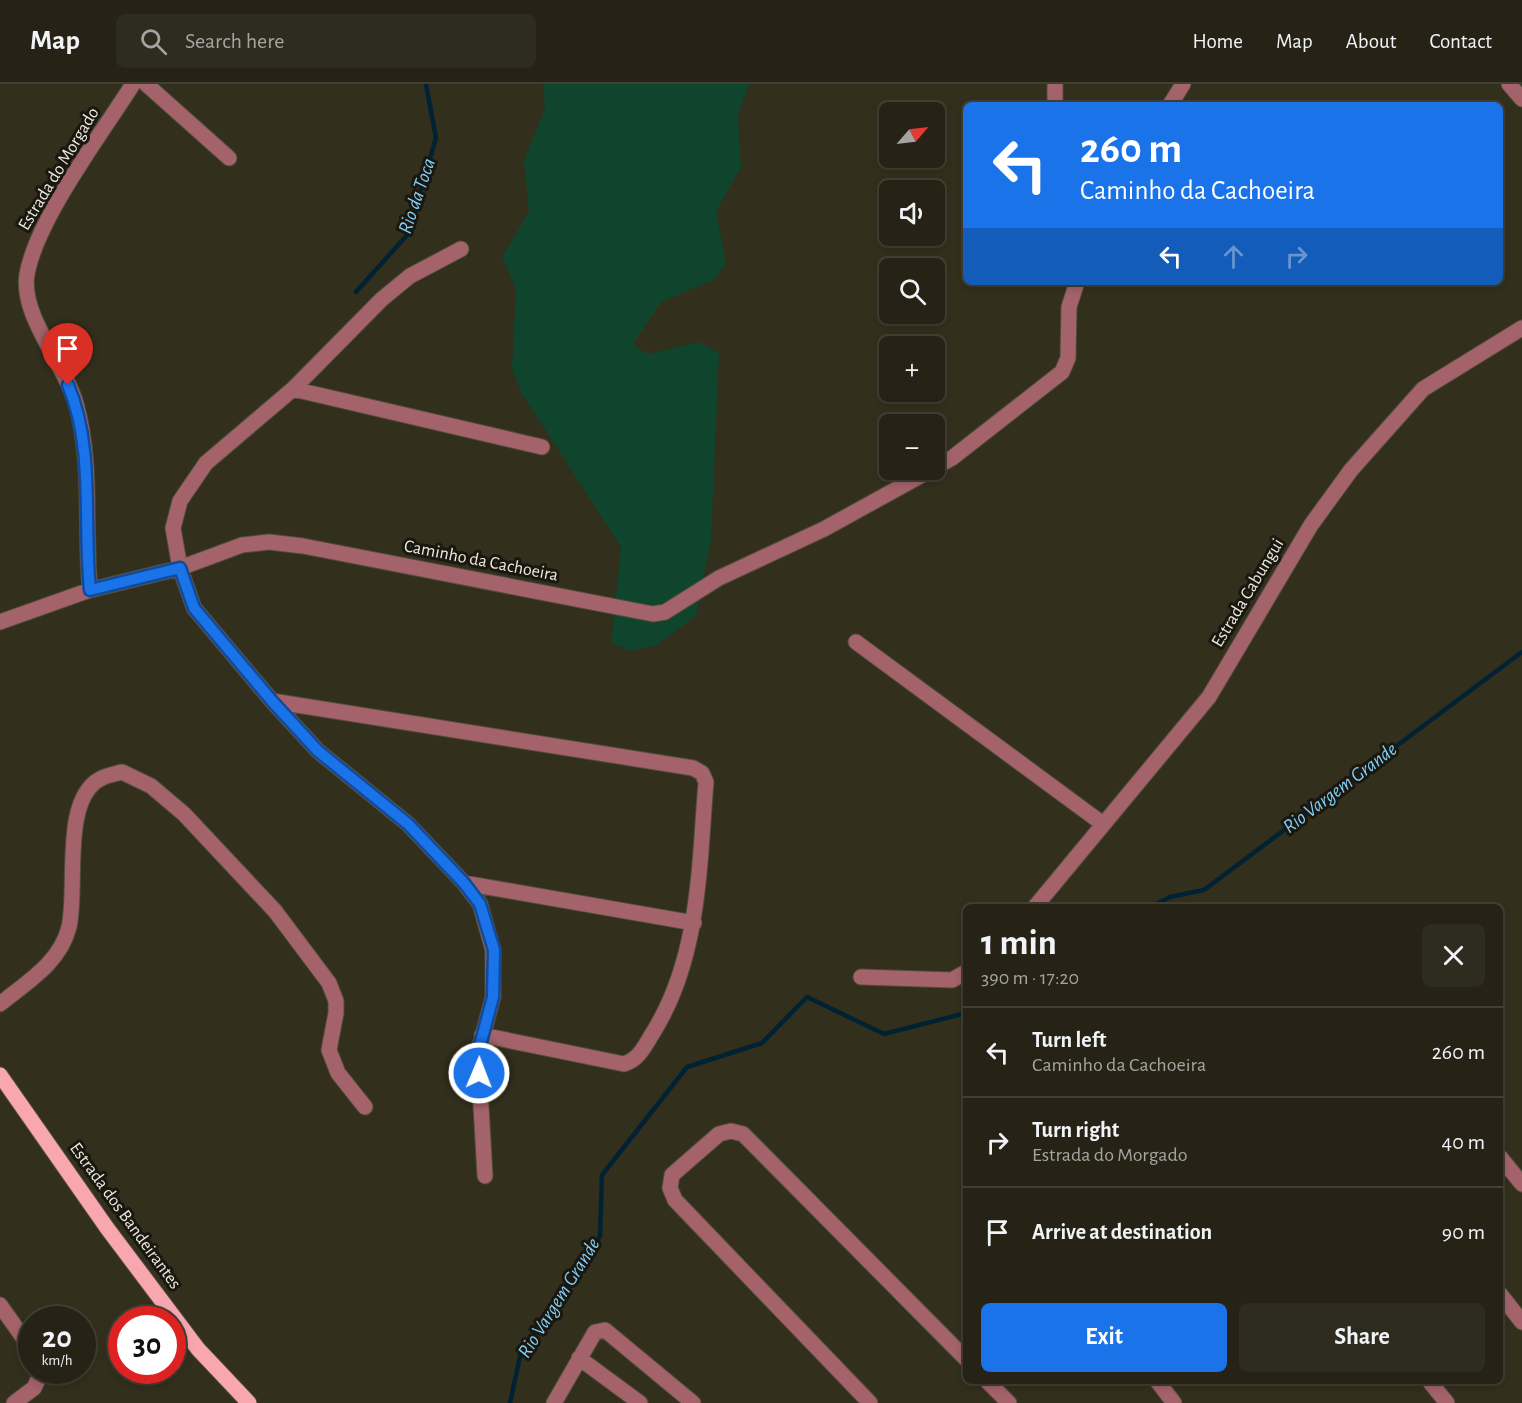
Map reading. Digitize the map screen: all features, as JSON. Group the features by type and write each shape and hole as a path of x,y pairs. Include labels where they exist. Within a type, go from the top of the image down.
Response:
{"main road":[{"name":"Estrada dos Bandeirantes","path":"0,1075 107,1228 198,1349 249,1403"}],"street":[{"name":"Estrada do Morgado","path":"90,590 83,444 76,403 34,318 28,298 27,275 38,242 57,205 133,84"},
{"path":"146,84 229,158"},
{"path":"1055,84 1055,102"},
{"path":"1172,102 1183,84"},
{"path":"1509,84 1522,99"},
{"path":"461,249 410,276 382,299 293,389 206,463 180,501 173,528 180,568 194,608 272,701 318,751 408,824 464,883 480,904 494,950 493,997 478,1053 485,1176"},
{"name":"Caminho da Cachoeira","path":"945,462 1062,372 1068,358 1069,307 1076,285"},
{"name":"Estrada Cabungui","path":"1037,904 1209,697 1311,525 1351,470 1423,389 1522,328"},
{"path":"293,389 542,447"},
{"name":"Caminho da Cachoeira","path":"0,622 90,590 180,568 242,545 269,542 303,546 653,614 665,612 719,578 824,529 913,480"},
{"path":"856,642 1103,824"},
{"path":"272,701 693,768 702,773 706,782 694,923 676,985 660,1021 634,1060 624,1064 482,1035"},
{"path":"0,1004 52,962 68,928 74,882 72,836 82,800 99,779 122,772 151,786 184,813 275,911 329,983 336,1001 329,1050 338,1073 365,1107"},
{"path":"464,883 694,923"},
{"path":"861,977 952,980 963,974"},
{"path":"870,1403 675,1200 670,1188 672,1175 719,1134 731,1131 743,1134 963,1356"},
{"path":"1503,1161 1522,1184"},
{"path":"1503,1298 1522,1322"},
{"path":"0,1305 18,1330"},
{"path":"554,1403 595,1332 605,1330 693,1403"},
{"path":"579,1358 640,1403"},
{"path":"14,1403 36,1384"},
{"path":"990,1384 1009,1403"},
{"path":"1160,1384 1174,1403"},
{"path":"1432,1384 1447,1403"}],"green space":[{"path":"543,84 749,84 738,115 741,167 716,211 726,263 715,279 661,302 633,344 647,354 699,342 719,353 711,539 696,616 657,645 631,651 611,643 621,547 521,392 512,368 516,289 502,257 529,211 524,161 545,108"}],"waterway":[{"name":"Rio da Toca","path":"356,292 408,234 436,138 426,84"},
{"name":"Rio Vargem Grande","path":"1157,904 1170,897 1204,890 1522,652"},
{"name":"Rio Vargem Grande","path":"510,1403 521,1352 600,1236 602,1175 687,1067 762,1043 807,997 884,1034 963,1014"}],"route":[{"path":"68,385 76,403 83,444 90,590 180,568 194,608 272,701 318,751 408,824 464,883 480,904 494,950 493,997 478,1053 479,1073"}]}
